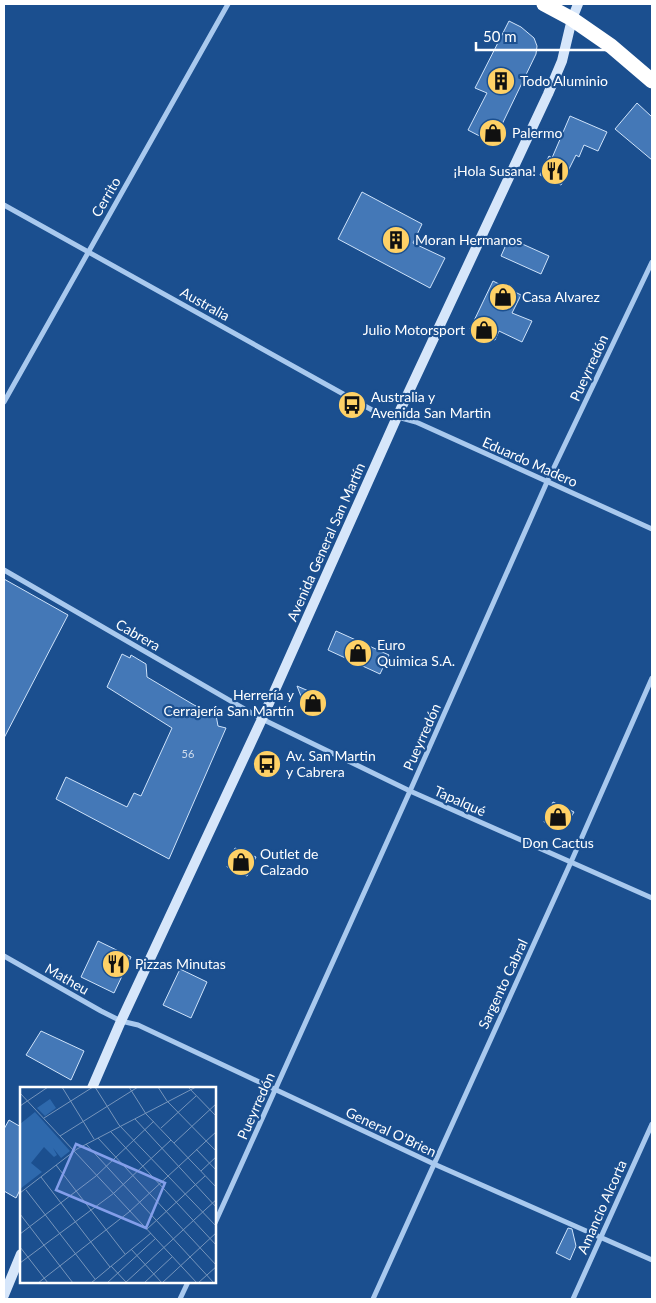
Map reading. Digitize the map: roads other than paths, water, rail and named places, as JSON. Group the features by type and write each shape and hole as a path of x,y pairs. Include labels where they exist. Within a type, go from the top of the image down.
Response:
{"highway":[{"path":"544,4 572,19 611,46 652,81"}],"main road":[{"name":"Avenida General San Martín","path":"92,1087 121,1021 262,719 397,417 548,94 562,61 572,19 578,4"},
{"path":"4,1295 20,1256"}],"street":[{"name":"Cerrito","path":"4,402 228,4"},
{"name":"Australia","path":"4,205 372,410 397,417"},
{"name":"Pueyrredón","path":"216,1221 548,482 652,262"},
{"name":"Eduardo Madero","path":"397,417 416,422 652,529"},
{"name":"Cabrera","path":"4,570 262,719"},
{"name":"Sargento Cabral","path":"373,1299 571,862 652,678"},
{"name":"Tapalqué","path":"262,719 410,791 652,898"},
{"name":"Matheu","path":"4,956 101,1012 121,1021"},
{"name":"General O'Brien","path":"121,1021 138,1025 434,1164 652,1260"},
{"name":"Amancio Alcorta","path":"573,1299 652,1124"},
{"path":"180,1299 188,1283"}],"place":[{"name":"Todo Aluminio","path":"501,81"},
{"name":"Palermo","path":"493,133"},
{"name":"¡Hola Susana!","path":"555,171"},
{"name":"Moran Hermanos","path":"396,240"},
{"name":"Casa Alvarez","path":"503,297"},
{"name":"Julio Motorsport","path":"484,330"},
{"name":"Australia y Avenida San Martin","path":"352,405"},
{"name":"Euro Quimica S.A.","path":"358,653"},
{"name":"Herrería y Cerrajería San Martín","path":"313,703"},
{"name":"Av. San Martin y Cabrera","path":"267,764"},
{"name":"Don Cactus","path":"558,817"},
{"name":"Outlet de Calzado","path":"241,862"},
{"name":"Pizzas Minutas","path":"116,964"}]}
